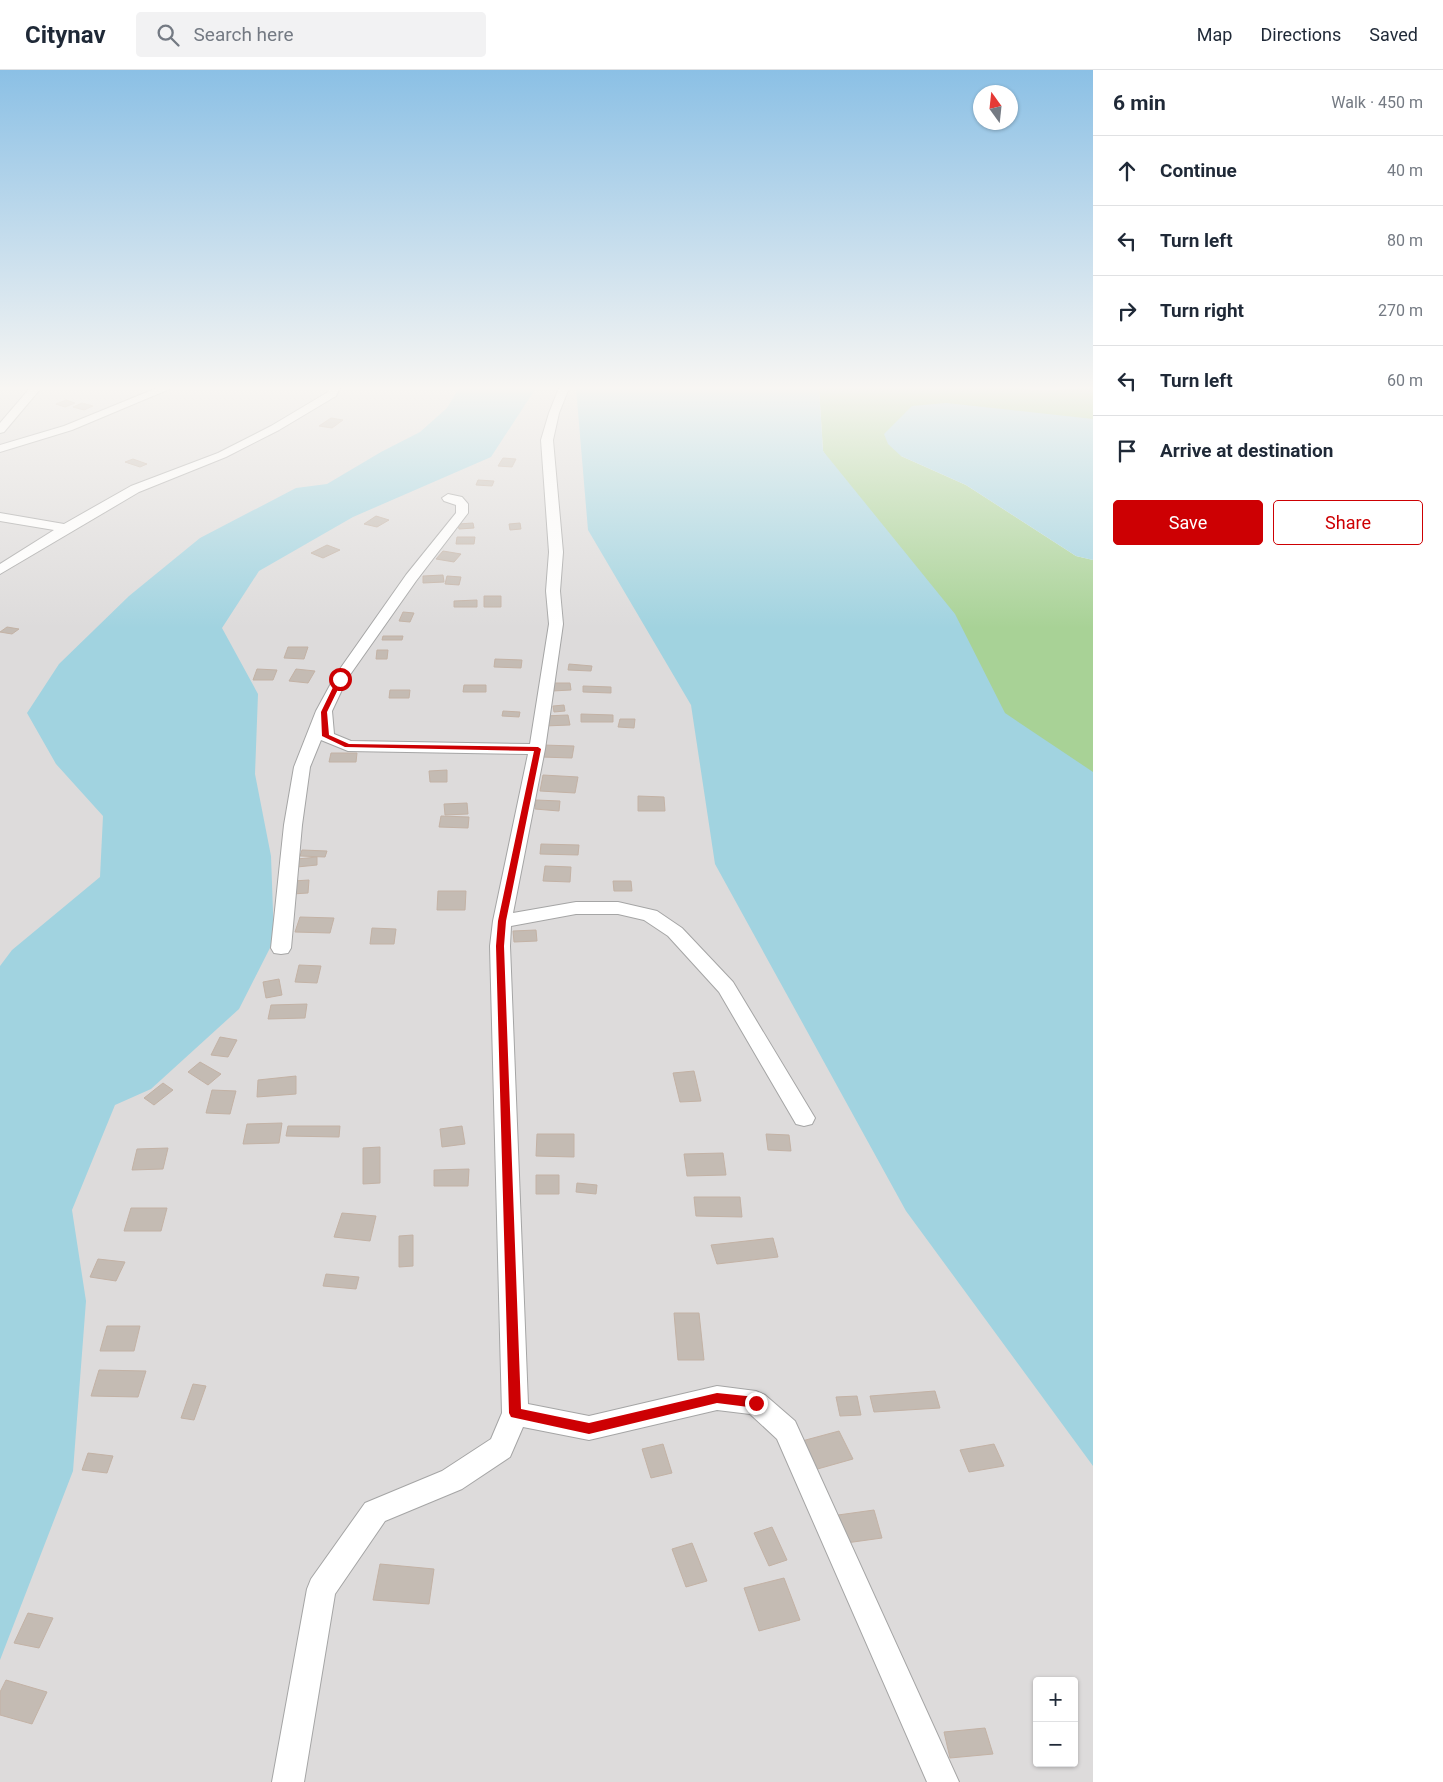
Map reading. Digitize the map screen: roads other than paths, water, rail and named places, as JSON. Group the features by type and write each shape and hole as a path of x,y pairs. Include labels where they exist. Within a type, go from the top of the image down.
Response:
{"street":[{"path":"0,570 66,528 135,489 189,468"},
{"path":"288,1782 321,1589 375,1512 452,1480 501,1448 515,1413 500,946 502,921 538,749 556,624 553,591 556,552 549,468"},
{"path":"281,948 302,767 324,712 340,679 411,578 462,512 462,504 458,500 448,498"},
{"path":"0,518 66,528"},
{"path":"324,712 326,736 348,746 538,749"},
{"path":"502,921 576,908 618,908 650,915 675,932 726,987 804,1118"},
{"path":"515,1413 589,1428 717,1398 756,1403 786,1430 943,1782"}],"water":[{"path":"354,468 466,468 353,517 259,571 222,628 258,694 255,774 271,856 274,940 239,1009 151,1089 115,1105 72,1210 86,1301 73,1471 0,1660 0,966 12,950 100,877 103,816 56,764 27,713 59,664 129,596 200,538 296,488 327,484"},
{"path":"583,468 837,468 955,614 1005,713 1093,772 1093,1466 906,1211 715,864 691,705 588,530"},
{"path":"928,468 1093,468 1093,560 1076,556 966,485"}]}
